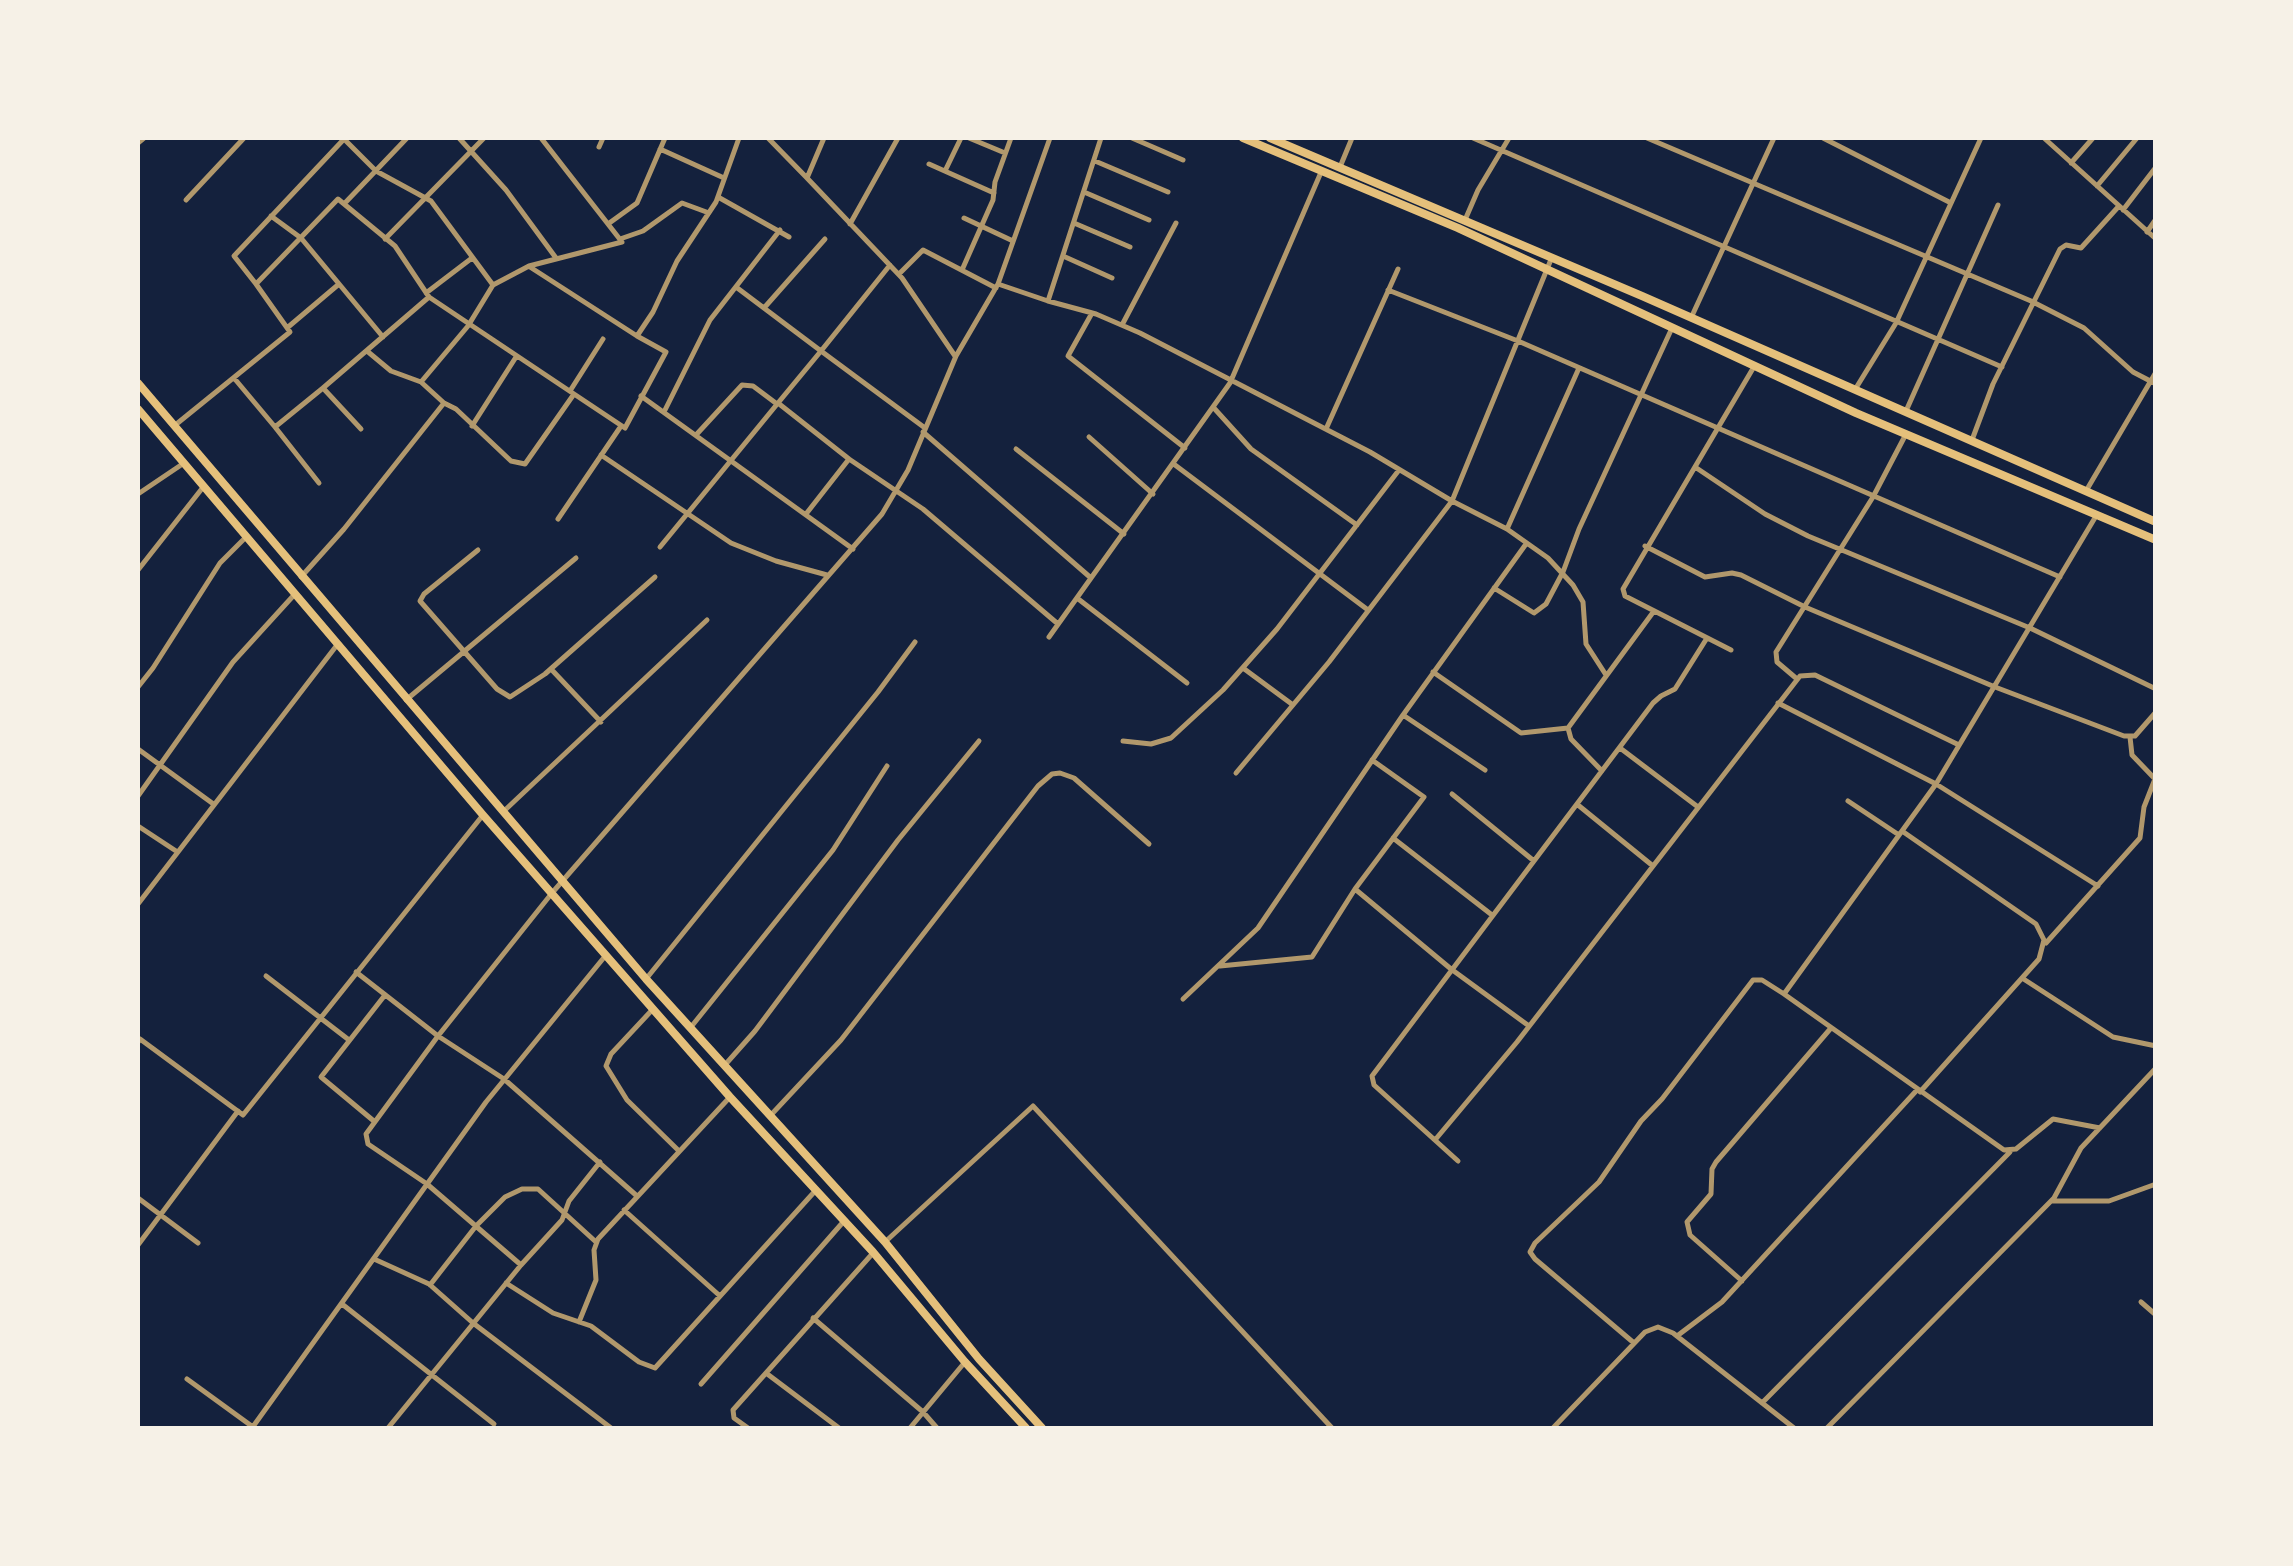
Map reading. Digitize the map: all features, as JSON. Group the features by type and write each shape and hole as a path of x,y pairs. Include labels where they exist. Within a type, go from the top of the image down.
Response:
{"highway":[{"path":"1244,138 1547,269 1906,434 2156,540"},
{"path":"1270,138 2156,522"},
{"path":"138,383 646,979 884,1242 1042,1428"},
{"path":"138,409 483,814 1026,1428"}],"street":[{"path":"138,143 144,138"},
{"path":"186,200 244,138"},
{"path":"174,426 290,332 234,256 344,138 376,171 426,198 493,285"},
{"path":"344,204 407,138"},
{"path":"459,138 506,190 556,258"},
{"path":"386,239 484,138"},
{"path":"421,382 468,326 493,285 528,266 622,242 540,138"},
{"path":"599,147 603,138"},
{"path":"608,224 637,203 665,138"},
{"path":"636,336 653,312 677,260 718,196 739,138"},
{"path":"768,138 899,274 956,356"},
{"path":"807,178 824,138"},
{"path":"850,224 898,138"},
{"path":"944,171 965,138 1005,153"},
{"path":"962,270 982,226 1011,138"},
{"path":"521,1264 427,1184 368,1144 366,1134 552,893 882,514 908,470 956,356 997,286 1050,138"},
{"path":"1048,301 1101,138"},
{"path":"1132,138 1183,160"},
{"path":"1340,166 1352,138"},
{"path":"1473,138 2002,366"},
{"path":"1465,220 1509,138"},
{"path":"1647,138 2035,303 2084,328 2133,372 2153,383"},
{"path":"1691,318 1774,138"},
{"path":"1823,138 1950,203"},
{"path":"1854,391 1896,322 1980,138"},
{"path":"2044,138 2156,239"},
{"path":"2071,162 2093,138"},
{"path":"2097,186 2137,138"},
{"path":"660,149 724,178"},
{"path":"1095,161 1168,192"},
{"path":"929,164 994,193"},
{"path":"1972,442 2002,366 2060,249 2081,248 2156,167"},
{"path":"1048,638 1231,380 1322,170"},
{"path":"1084,192 1149,220"},
{"path":"718,196 789,236"},
{"path":"256,284 338,200 394,246 428,295 468,326 624,428 666,352 528,266"},
{"path":"620,239 643,232 682,203 709,213"},
{"path":"1905,414 1998,205"},
{"path":"271,216 301,238 382,337"},
{"path":"964,218 1014,241"},
{"path":"2148,232 2156,219"},
{"path":"1074,223 1130,247"},
{"path":"1122,326 1176,223"},
{"path":"664,412 710,320 780,230"},
{"path":"764,308 825,239"},
{"path":"899,274 923,250 997,286 1092,313 1326,429 1506,529 1563,572 1584,602 1586,644 1606,675"},
{"path":"1063,256 1112,278"},
{"path":"1236,773 1452,501 1552,257"},
{"path":"275,427 472,258"},
{"path":"660,548 890,265"},
{"path":"1326,429 1398,269"},
{"path":"287,328 339,284"},
{"path":"736,287 924,430 1092,578"},
{"path":"1388,290 1518,341 2060,577"},
{"path":"1092,313 1068,356 1185,448"},
{"path":"1494,588 1536,613 1552,594 1673,326"},
{"path":"367,350 391,371 421,382 511,461 525,464 603,339"},
{"path":"472,426 516,357"},
{"path":"1731,650 1623,592 1645,546 1755,365"},
{"path":"1506,529 1578,368"},
{"path":"2086,492 2156,372"},
{"path":"234,378 320,483"},
{"path":"696,435 742,385 753,386 950,531 1058,624"},
{"path":"323,388 361,429"},
{"path":"641,396 853,549"},
{"path":"301,577 344,530 444,403"},
{"path":"1213,407 1251,449 1356,525"},
{"path":"558,519 621,426"},
{"path":"1796,678 1775,656 1873,497 1906,434"},
{"path":"1089,437 1153,494"},
{"path":"1016,449 1124,534"},
{"path":"601,455 690,512 730,543 827,575"},
{"path":"806,514 848,459"},
{"path":"138,494 184,463"},
{"path":"1174,464 1368,610"},
{"path":"1695,467 1766,514 1840,550 2030,628 2156,689"},
{"path":"1124,741 1150,744 1171,738 1243,668 1399,470"},
{"path":"138,570 204,486"},
{"path":"1784,994 1936,784 2096,515"},
{"path":"138,687 220,563 245,538"},
{"path":"1183,998 1258,928 1402,715 1526,544"},
{"path":"1645,546 1704,577 1736,574 1804,607 1995,687 2130,737 2156,712"},
{"path":"478,550 420,600 508,696 514,696 550,668 655,577"},
{"path":"405,700 576,558"},
{"path":"138,796 233,662 294,595"},
{"path":"1077,598 1187,683"},
{"path":"1434,672 1521,733 1568,728 1654,611"},
{"path":"502,812 706,620"},
{"path":"1458,1161 1371,1079 1450,969 1658,698 1676,689 1707,638"},
{"path":"646,979 914,642"},
{"path":"138,904 338,644"},
{"path":"550,668 600,722"},
{"path":"1243,668 1293,705"},
{"path":"1435,1140 1529,1026 1796,678 1815,675 1959,745"},
{"path":"1778,703 1936,784 2098,886"},
{"path":"1402,715 1484,770"},
{"path":"1568,728 1571,740 1602,771"},
{"path":"1677,1336 1717,1307 1918,1091 2039,960 2044,945 2140,838 2144,807 2154,784 2152,775 2132,754 2130,737"},
{"path":"724,1066 978,741"},
{"path":"1620,748 1698,807"},
{"path":"138,749 212,803"},
{"path":"1217,966 1312,958 1355,889 1424,797 1372,760"},
{"path":"690,1028 833,850 887,766"},
{"path":"768,1117 841,1040 1038,786 1052,774 1060,772 1074,778 1149,844"},
{"path":"1452,794 1534,861"},
{"path":"1848,801 2036,924 2044,945"},
{"path":"1577,804 1653,866"},
{"path":"138,1042 140,1039 244,1115 483,814"},
{"path":"138,826 176,851"},
{"path":"1393,838 1492,915"},
{"path":"1355,889 1450,969 1529,1026"},
{"path":"187,1379 254,1428 504,1079 606,955"},
{"path":"356,972 438,1036 504,1079 637,1196"},
{"path":"266,976 349,1040"},
{"path":"2022,978 2113,1037 2156,1046"},
{"path":"1634,1343 1530,1252 1534,1243 1598,1182 1640,1121 1662,1099 1750,983 1762,980 1784,994 1995,1146 2010,1152"},
{"path":"375,1122 322,1080 321,1075 384,995"},
{"path":"654,1008 611,1054 606,1066 627,1100 679,1151"},
{"path":"1742,1280 1690,1235 1687,1222 1711,1194 1716,1162 1830,1028"},
{"path":"1827,1428 2051,1202 2078,1152 2156,1068"},
{"path":"579,1322 596,1280 596,1242 730,1097"},
{"path":"884,1242 1034,1106 1332,1428"},
{"path":"138,1244 238,1112"},
{"path":"1762,1403 2010,1152 2053,1119 2100,1128"},
{"path":"391,1427 565,1213 569,1201 600,1162"},
{"path":"2051,1202 2109,1201 2156,1184"},
{"path":"430,1285 476,1226 505,1197 532,1187 596,1242"},
{"path":"506,1283 534,1303 597,1330 639,1362 655,1368 816,1190"},
{"path":"138,1198 198,1242"},
{"path":"624,1210 720,1296"},
{"path":"701,1384 845,1220"},
{"path":"748,1428 732,1412 873,1252"},
{"path":"374,1259 430,1285 473,1323 611,1428"},
{"path":"2141,1302 2156,1315"},
{"path":"342,1304 494,1424"},
{"path":"813,1318 937,1428"},
{"path":"1553,1428 1645,1332 1658,1327 1677,1336 1794,1428"},
{"path":"910,1428 965,1362"},
{"path":"766,1372 839,1428"}]}
